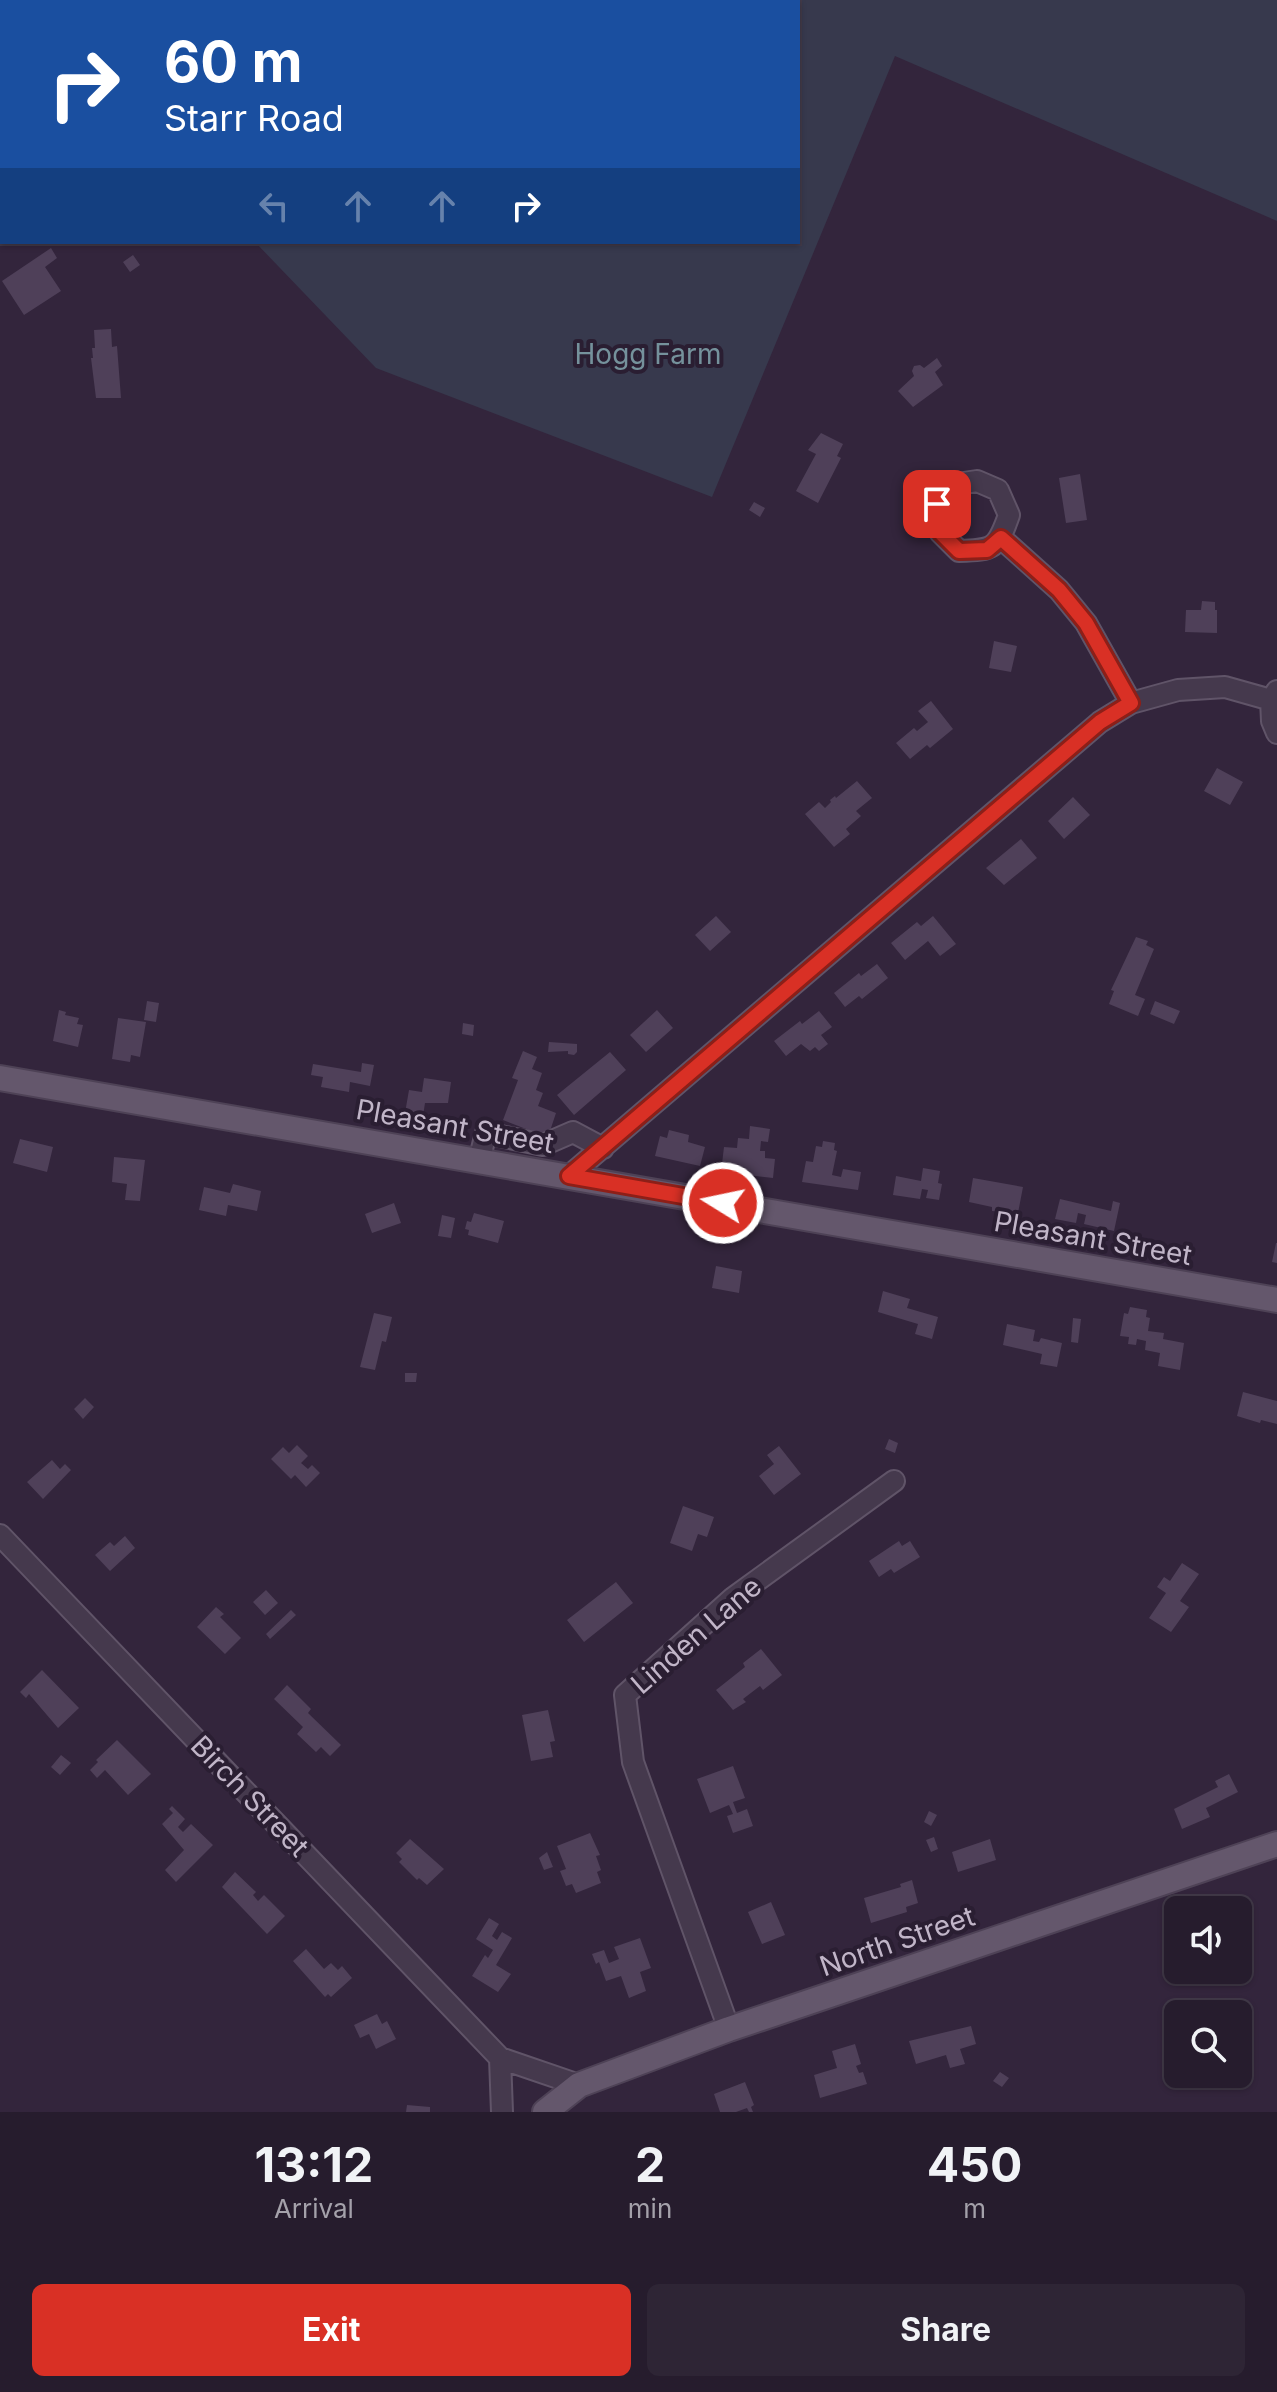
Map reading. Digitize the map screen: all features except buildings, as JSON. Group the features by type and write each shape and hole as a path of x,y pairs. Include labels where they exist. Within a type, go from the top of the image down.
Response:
{"main road":[{"name":"Pleasant Street","path":"0,1078 1277,1300"},
{"name":"North Street","path":"545,2112 579,2085 729,2029 1277,1844"}],"street":[{"path":"1001,538 1059,590 1086,623 1131,703"},
{"path":"569,1176 1100,722 1131,703 1178,690 1225,687 1274,695 1272,721 1277,733"},
{"path":"479,1161 486,1133 543,1145 573,1132 603,1148"},
{"name":"Linden Lane","path":"729,2029 633,1762 625,1695 733,1598 894,1481"},
{"name":"Birch Street","path":"0,1535 500,2058 579,2085"},
{"path":"500,2058 502,2112"}],"green space":[{"name":"Hogg Farm","path":"800,0 1277,0 1277,221 895,56 712,497 376,368 257,244 800,244"}],"route":[{"path":"723,1203 569,1176 1100,722 1131,703 1086,623 1059,590 1001,538 987,550 959,551 940,532 937,504"}]}
